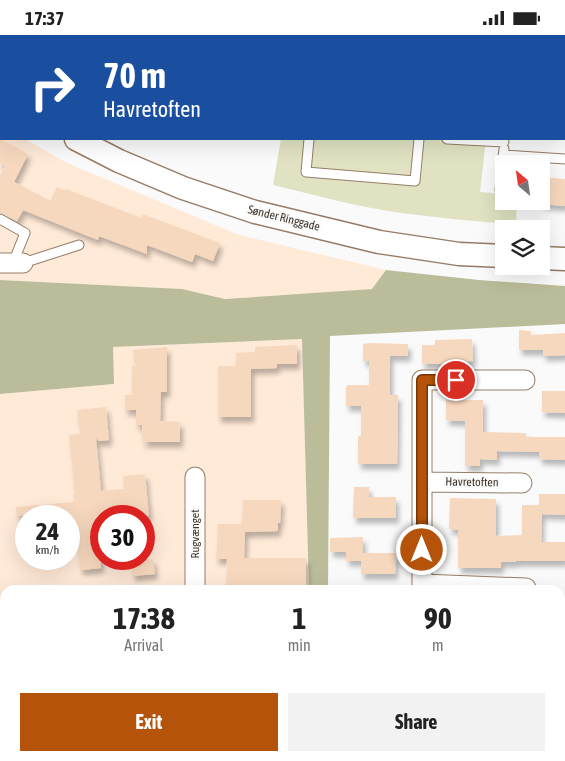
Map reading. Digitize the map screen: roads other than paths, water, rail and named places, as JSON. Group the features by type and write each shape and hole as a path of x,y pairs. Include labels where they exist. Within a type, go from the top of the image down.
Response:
{"street":[{"name":"Sønder Ringgade","path":"78,140 119,161 182,188 255,211 379,242 459,254 495,256"},
{"path":"550,258 565,259"},
{"path":"422,585 422,380 526,380"},
{"name":"Rugvænget","path":"195,477 195,585"},
{"name":"Havretoften","path":"422,482 522,483"}],"lane":[{"path":"308,140 306,172 415,181 419,140"},
{"path":"503,155 504,140"},
{"path":"550,158 565,159"},
{"path":"0,219 25,233 12,263"},
{"path":"12,263 79,245"}]}
